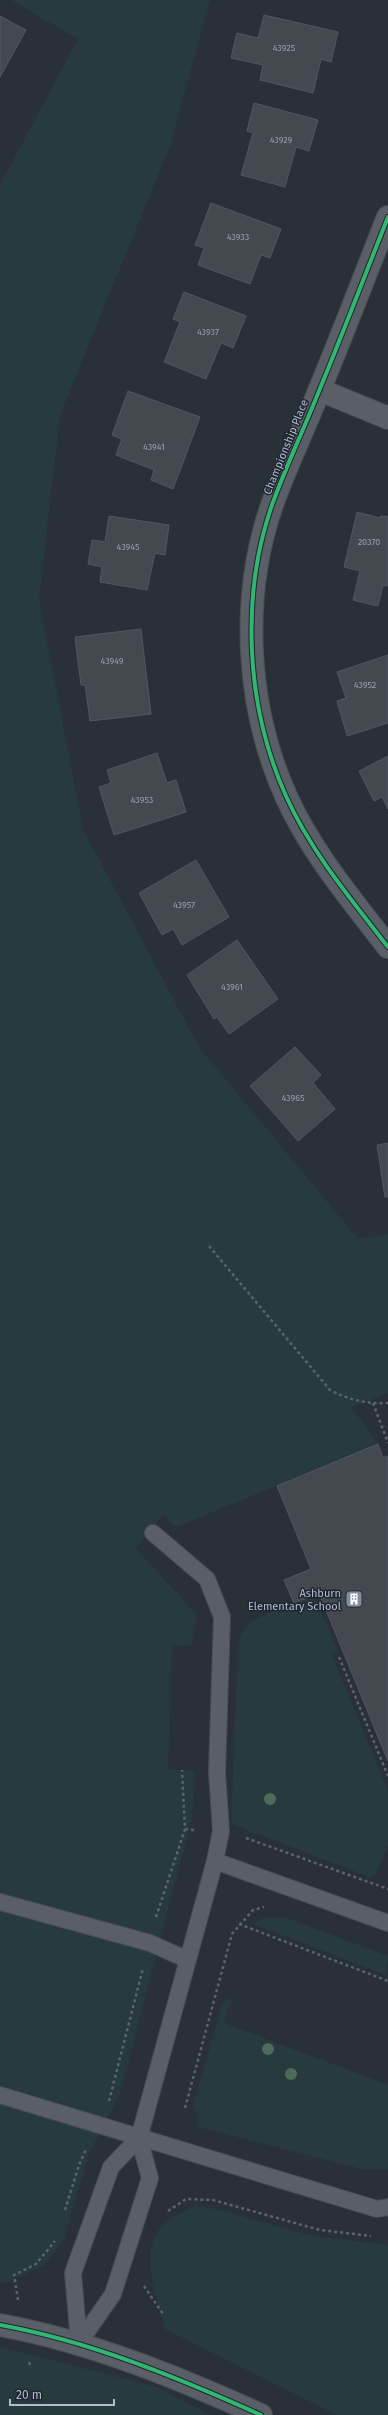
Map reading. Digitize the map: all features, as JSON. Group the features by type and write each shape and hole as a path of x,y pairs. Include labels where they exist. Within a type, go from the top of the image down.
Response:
{"street":[{"name":"Championship Place","path":"388,217 320,390 272,506 257,563 252,622 254,681 266,740 286,796 318,854 388,947"},
{"path":"320,390 388,418"},
{"path":"0,2325 79,2343 218,2396 261,2415"}],"lane":[{"path":"79,2343 73,2274 111,2167 139,2138 215,1861 221,1831 217,1772 222,1617 207,1579 153,1533"},
{"path":"215,1861 388,1923"},
{"path":"0,1902 150,1943 188,1960"},
{"path":"0,2095 42,2106 98,2123 139,2138 378,2209 388,2206"},
{"path":"79,2343 113,2294 150,2178 139,2138"}],"path":[{"path":"208,1246 330,1390 348,1399 373,1403 388,1403"},
{"path":"373,1403 388,1443"},
{"path":"339,1657 388,1776"},
{"path":"63,2217 79,2165 110,2100 150,1943 185,1829 182,1770"},
{"path":"185,1829 221,1831 388,1889"},
{"path":"185,2108 232,1934 239,1924 388,1981"},
{"path":"165,2214 186,2199 213,2200 320,2230 363,2237 376,2236"},
{"path":"31,2368 14,2275 36,2264 56,2240"},
{"path":"142,2280 146,2291 163,2314"}],"green space":[{"path":"11,0 210,0 170,146 60,415 39,599 83,829 199,1047 358,1239 388,1234 388,1393 352,1408 378,1444 176,1527 163,1515 136,1549 197,1615 191,1645 172,1645 168,1769 195,1771 192,1817 120,2094 89,2154 64,2238 45,2265 7,2282 0,2283 0,185 78,39"},
{"path":"314,1595 338,1651 332,1655 388,1791 388,1845 376,1874 370,1877 231,1824 238,1645 242,1631 253,1620"},
{"path":"284,1917 388,1956 386,1975 253,1924 263,1918"},
{"path":"229,1997 231,2001 224,2023 388,2085 388,2169 366,2170 197,2127 198,2115 193,2106 222,2005"},
{"path":"195,2206 216,2209 313,2236 388,2245 388,2415 337,2415 165,2329 157,2302 151,2271 150,2256 153,2242 159,2229 170,2219"},
{"path":"0,2347 157,2387 211,2415 0,2415"}],"building":[{"path":"264,15 338,32 331,62 321,59 313,93 260,80 263,65 231,58 237,33 258,38"},
{"path":"0,16 26,30 0,77"},
{"path":"254,103 318,120 309,151 296,147 285,187 241,175 253,133 247,131"},
{"path":"211,203 281,229 270,258 261,255 250,284 198,265 204,248 195,245"},
{"path":"184,292 246,316 233,348 221,343 206,379 164,362 180,322 173,319"},
{"path":"128,391 200,417 173,489 151,480 154,470 116,455 122,439 112,435"},
{"path":"357,512 380,518 381,516 388,517 388,586 383,585 378,606 353,600 360,571 344,567"},
{"path":"109,516 169,525 165,555 155,553 147,590 100,582 102,567 88,564 92,540 105,542"},
{"path":"141,629 151,714 90,721 85,685 81,685 75,637"},
{"path":"388,655 388,723 347,736 337,701 346,698 337,672"},
{"path":"157,753 167,783 176,780 186,812 114,835 99,787 111,783 107,770"},
{"path":"388,756 388,809 382,797 374,801 359,771"},
{"path":"196,860 229,917 182,945 173,929 162,935 139,893"},
{"path":"237,940 278,999 229,1034 217,1017 214,1019 187,975"},
{"path":"295,1047 321,1075 313,1083 335,1109 298,1141 250,1086"},
{"path":"388,1143 388,1197 385,1197 377,1145"},
{"name":"Ashburn Elementary School","path":"378,1444 383,1458 388,1456 388,1761 319,1593 294,1603 284,1580 311,1569 277,1486"}],"cycle path":[{"path":"388,217 272,505 262,540 255,577 252,614 252,652 262,726 273,762 286,796 307,836 332,874 388,947"},
{"path":"0,2325 67,2341 133,2362 166,2374 261,2415"}],"place":[{"name":"Ashburn Elementary School","path":"354,1599"}]}
